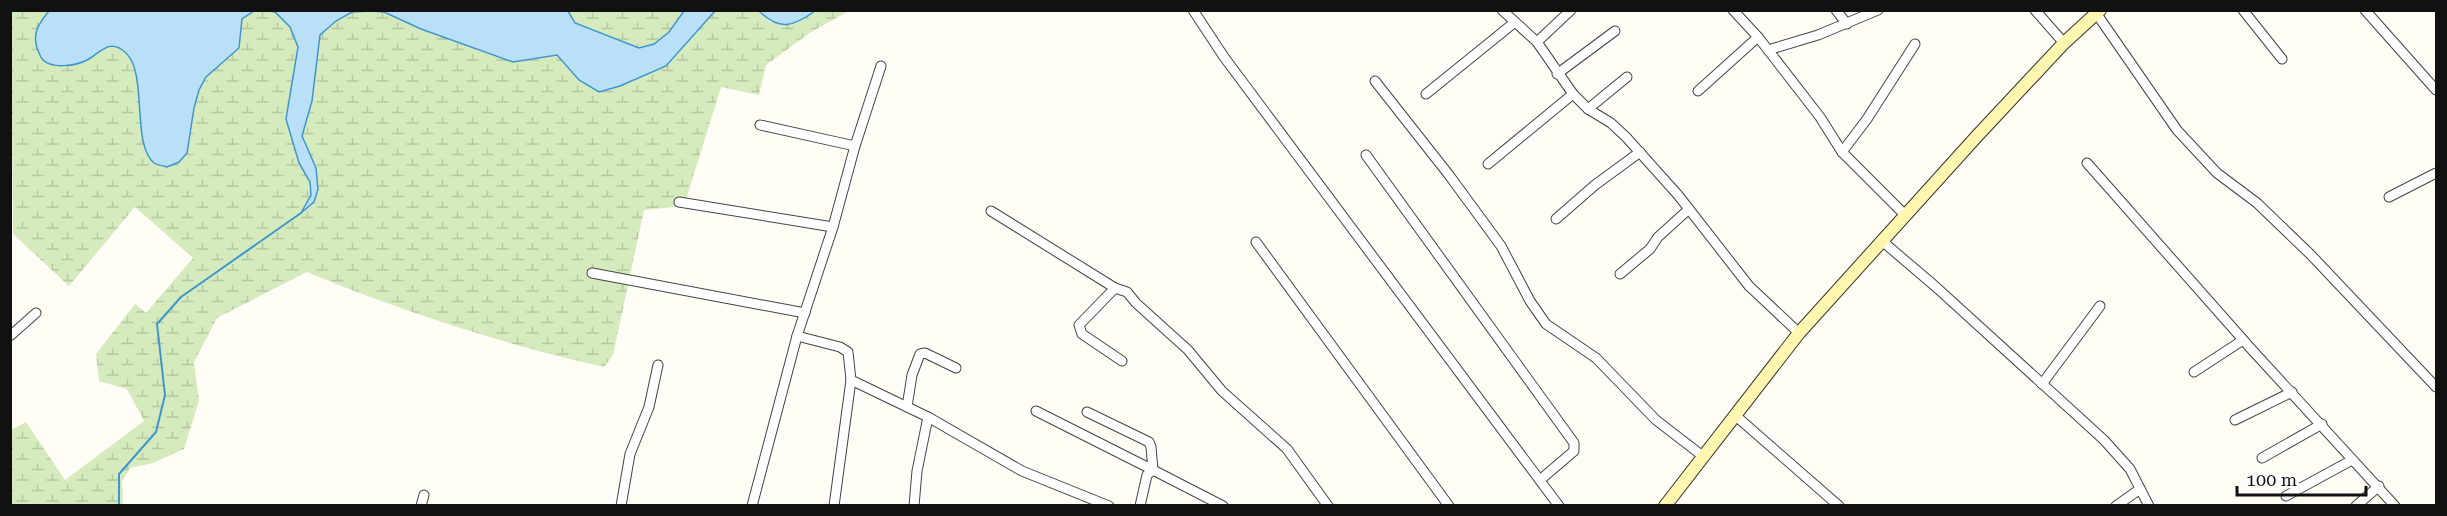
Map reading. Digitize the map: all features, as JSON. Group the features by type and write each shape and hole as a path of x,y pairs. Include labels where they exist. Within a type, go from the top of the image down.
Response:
{"street":[{"path":"1193,10 1230,67 1559,506"},
{"path":"1502,10 1537,42 1573,94 1588,109 1611,123 1640,152 1689,209 1749,286 1799,333"},
{"path":"1537,42 1571,10"},
{"path":"1732,10 1768,50 1820,117 1842,152 1905,215"},
{"path":"1836,10 1847,24"},
{"path":"1768,50 1818,35 1878,10"},
{"path":"2035,10 2064,43"},
{"path":"2243,10 2282,59"},
{"path":"2365,10 2436,90"},
{"path":"1665,506 1799,333 2064,43 2096,12 2141,82 2177,130 2217,173 2257,203 2310,254 2436,386"},
{"path":"1426,94 1515,22"},
{"path":"1557,74 1615,31"},
{"path":"1698,91 1758,38"},
{"path":"1842,152 1872,111 1915,44"},
{"path":"752,506 797,336 833,227 855,146 881,66"},
{"path":"1588,109 1627,77"},
{"path":"1375,81 1495,238 1530,302 1546,324 1596,358 1656,420 1704,457"},
{"path":"1488,164 1573,94"},
{"path":"760,125 855,146"},
{"path":"1556,219 1595,185 1640,152"},
{"path":"1366,155 1574,443 1574,452 1540,480"},
{"path":"2087,163 2243,340 2395,506"},
{"path":"2389,197 2436,172"},
{"path":"679,202 833,227"},
{"path":"1620,274 1650,249 1663,232 1689,209"},
{"path":"991,211 1115,288 1127,292 1188,350 1222,390 1287,449 1328,506"},
{"path":"1882,241 2104,440 2130,469 2149,506"},
{"path":"1256,242 1449,506"},
{"path":"592,273 805,313"},
{"path":"1115,288 1079,325 1079,329 1082,334 1122,361"},
{"path":"2042,384 2100,306"},
{"path":"10,336 36,313"},
{"path":"797,336 840,347 848,352 851,380 834,506"},
{"path":"2194,372 2243,340"},
{"path":"908,407 912,375 920,354 925,353 956,368"},
{"path":"621,506 630,454 649,407 658,365"},
{"path":"851,380 928,417 1022,471 1108,506"},
{"path":"2235,420 2292,392"},
{"path":"1036,411 1223,506"},
{"path":"1087,412 1149,442 1152,447 1153,470"},
{"path":"1736,416 1839,506"},
{"path":"914,506 917,471 928,417"},
{"path":"2262,458 2322,424"},
{"path":"2286,496 2352,460"},
{"path":"1140,506 1147,475 1153,470"},
{"path":"2356,506 2379,486"},
{"path":"2116,506 2140,489"}],"green space":[{"path":"11,11 49,11 40,22 86,61 104,49 118,48 128,56 139,88 144,141 187,153 192,113 201,84 211,72 239,48 242,19 254,11 275,12 290,27 298,47 286,119 299,163 310,182 311,195 303,211 314,202 316,168 302,136 312,101 320,35 336,21 352,12 384,12 421,29 513,62 557,55 563,61 666,66 715,11 759,11 770,22 815,11 849,11 811,32 766,65 759,95 721,87 684,206 644,210 613,355 604,367 454,326 307,272 217,318 194,362 199,401 184,449 153,463 130,468 122,482 123,505 11,505 11,430 26,422 65,480 144,421 127,389 99,381 96,354 135,304 146,313 193,258 135,207 69,286 13,234"},
{"path":"568,11 684,11 669,32 654,44 639,48 575,23"}],"water":[{"path":"49,11 254,11 242,19 239,48 206,77 199,90 187,153 179,162 167,167 154,163 147,154 143,141 136,76 133,63 126,53 120,48 110,46 77,64 58,66 47,63 40,56 37,48 36,32"},
{"path":"270,11 371,11 352,12 336,21 320,35 312,101 302,136 316,168 318,189 314,202 301,213 311,195 310,182 299,163 286,119 298,47 290,27 275,12"},
{"path":"371,11 568,11 575,23 639,48 654,44 669,32 684,11 715,11 666,66 620,86 599,92 579,80 557,55 513,62 421,29 384,12"},
{"path":"759,11 815,11 800,21 786,25 773,22"}],"waterway":[{"path":"119,506 119,474 156,432 165,395 157,324 181,297 301,213"}]}
